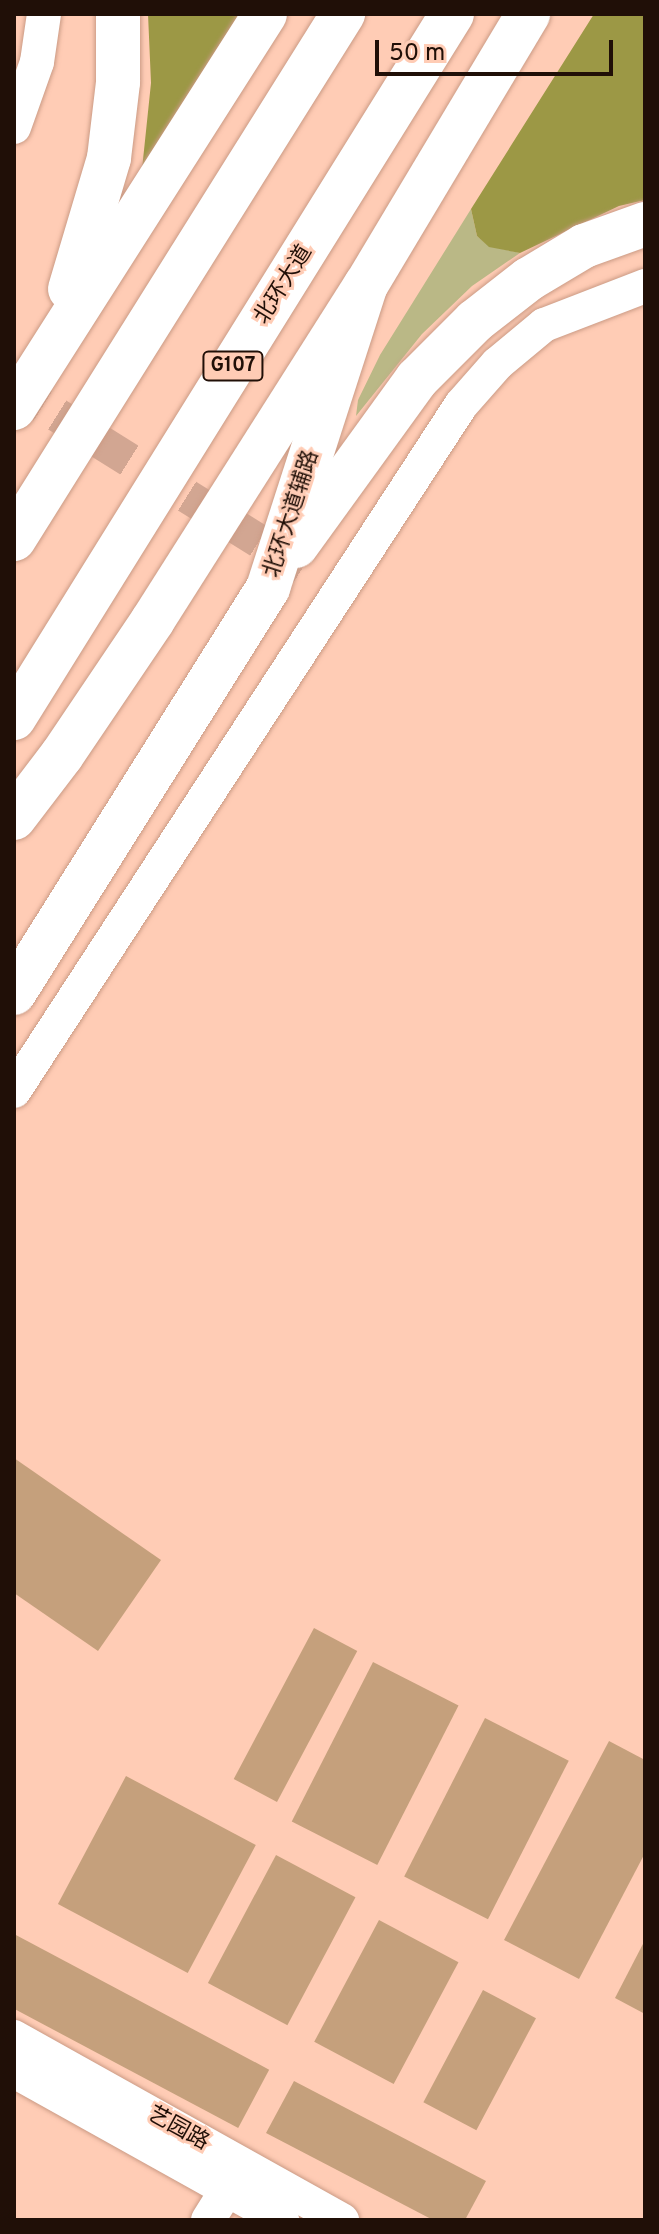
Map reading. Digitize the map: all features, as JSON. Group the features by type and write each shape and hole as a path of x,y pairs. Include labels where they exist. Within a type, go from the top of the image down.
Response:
{"main road":[{"path":"47,355 90,228 109,158 118,82 118,14"},
{"path":"14,408 265,14"},
{"path":"14,539 343,14"},
{"name":"北环大道","path":"14,718 452,14"},
{"name":"北环大道辅路","path":"14,993 268,588 366,285 528,14"},
{"path":"268,588 364,448 417,379 475,321 529,279 584,246 645,224"},
{"path":"14,818 62,755 153,620 366,285"}],"street":[{"path":"14,127 37,62 44,14"},
{"path":"14,1091 327,584 461,405 497,364 544,325 615,295 645,286"},
{"name":"艺园路","path":"14,2037 235,2177 282,2220"},
{"name":"艺园路","path":"14,2071 235,2177 342,2220"},
{"path":"208,2220 235,2177"}],"shaded area":[{"path":"148,14 243,14 141,179 151,83"},
{"path":"594,14 645,14 645,200 619,206 520,253 489,247 477,236 471,209"},
{"path":"471,209 477,236 489,246 520,253 472,286 422,334 356,416 358,400 380,355"}],"building":[{"path":"14,1458 161,1560 98,1651 14,1593"},
{"path":"314,1628 357,1651 277,1802 234,1779"},
{"path":"373,1662 459,1706 377,1865 292,1821"},
{"path":"485,1718 569,1761 488,1919 404,1877"},
{"path":"609,1741 645,1760 645,1853 579,1979 504,1940"},
{"path":"126,1776 256,1845 188,1973 58,1904"},
{"path":"276,1855 355,1897 287,2025 208,1983"},
{"path":"379,1920 458,1962 394,2084 314,2042"},
{"path":"14,1934 269,2070 238,2128 14,2009"},
{"path":"645,1940 645,2014 615,1998"},
{"path":"483,1990 536,2018 476,2130 423,2102"},
{"path":"294,2081 486,2181 465,2220 433,2220 266,2133"}],"tunnel":[{"path":"14,388 315,576"}]}
